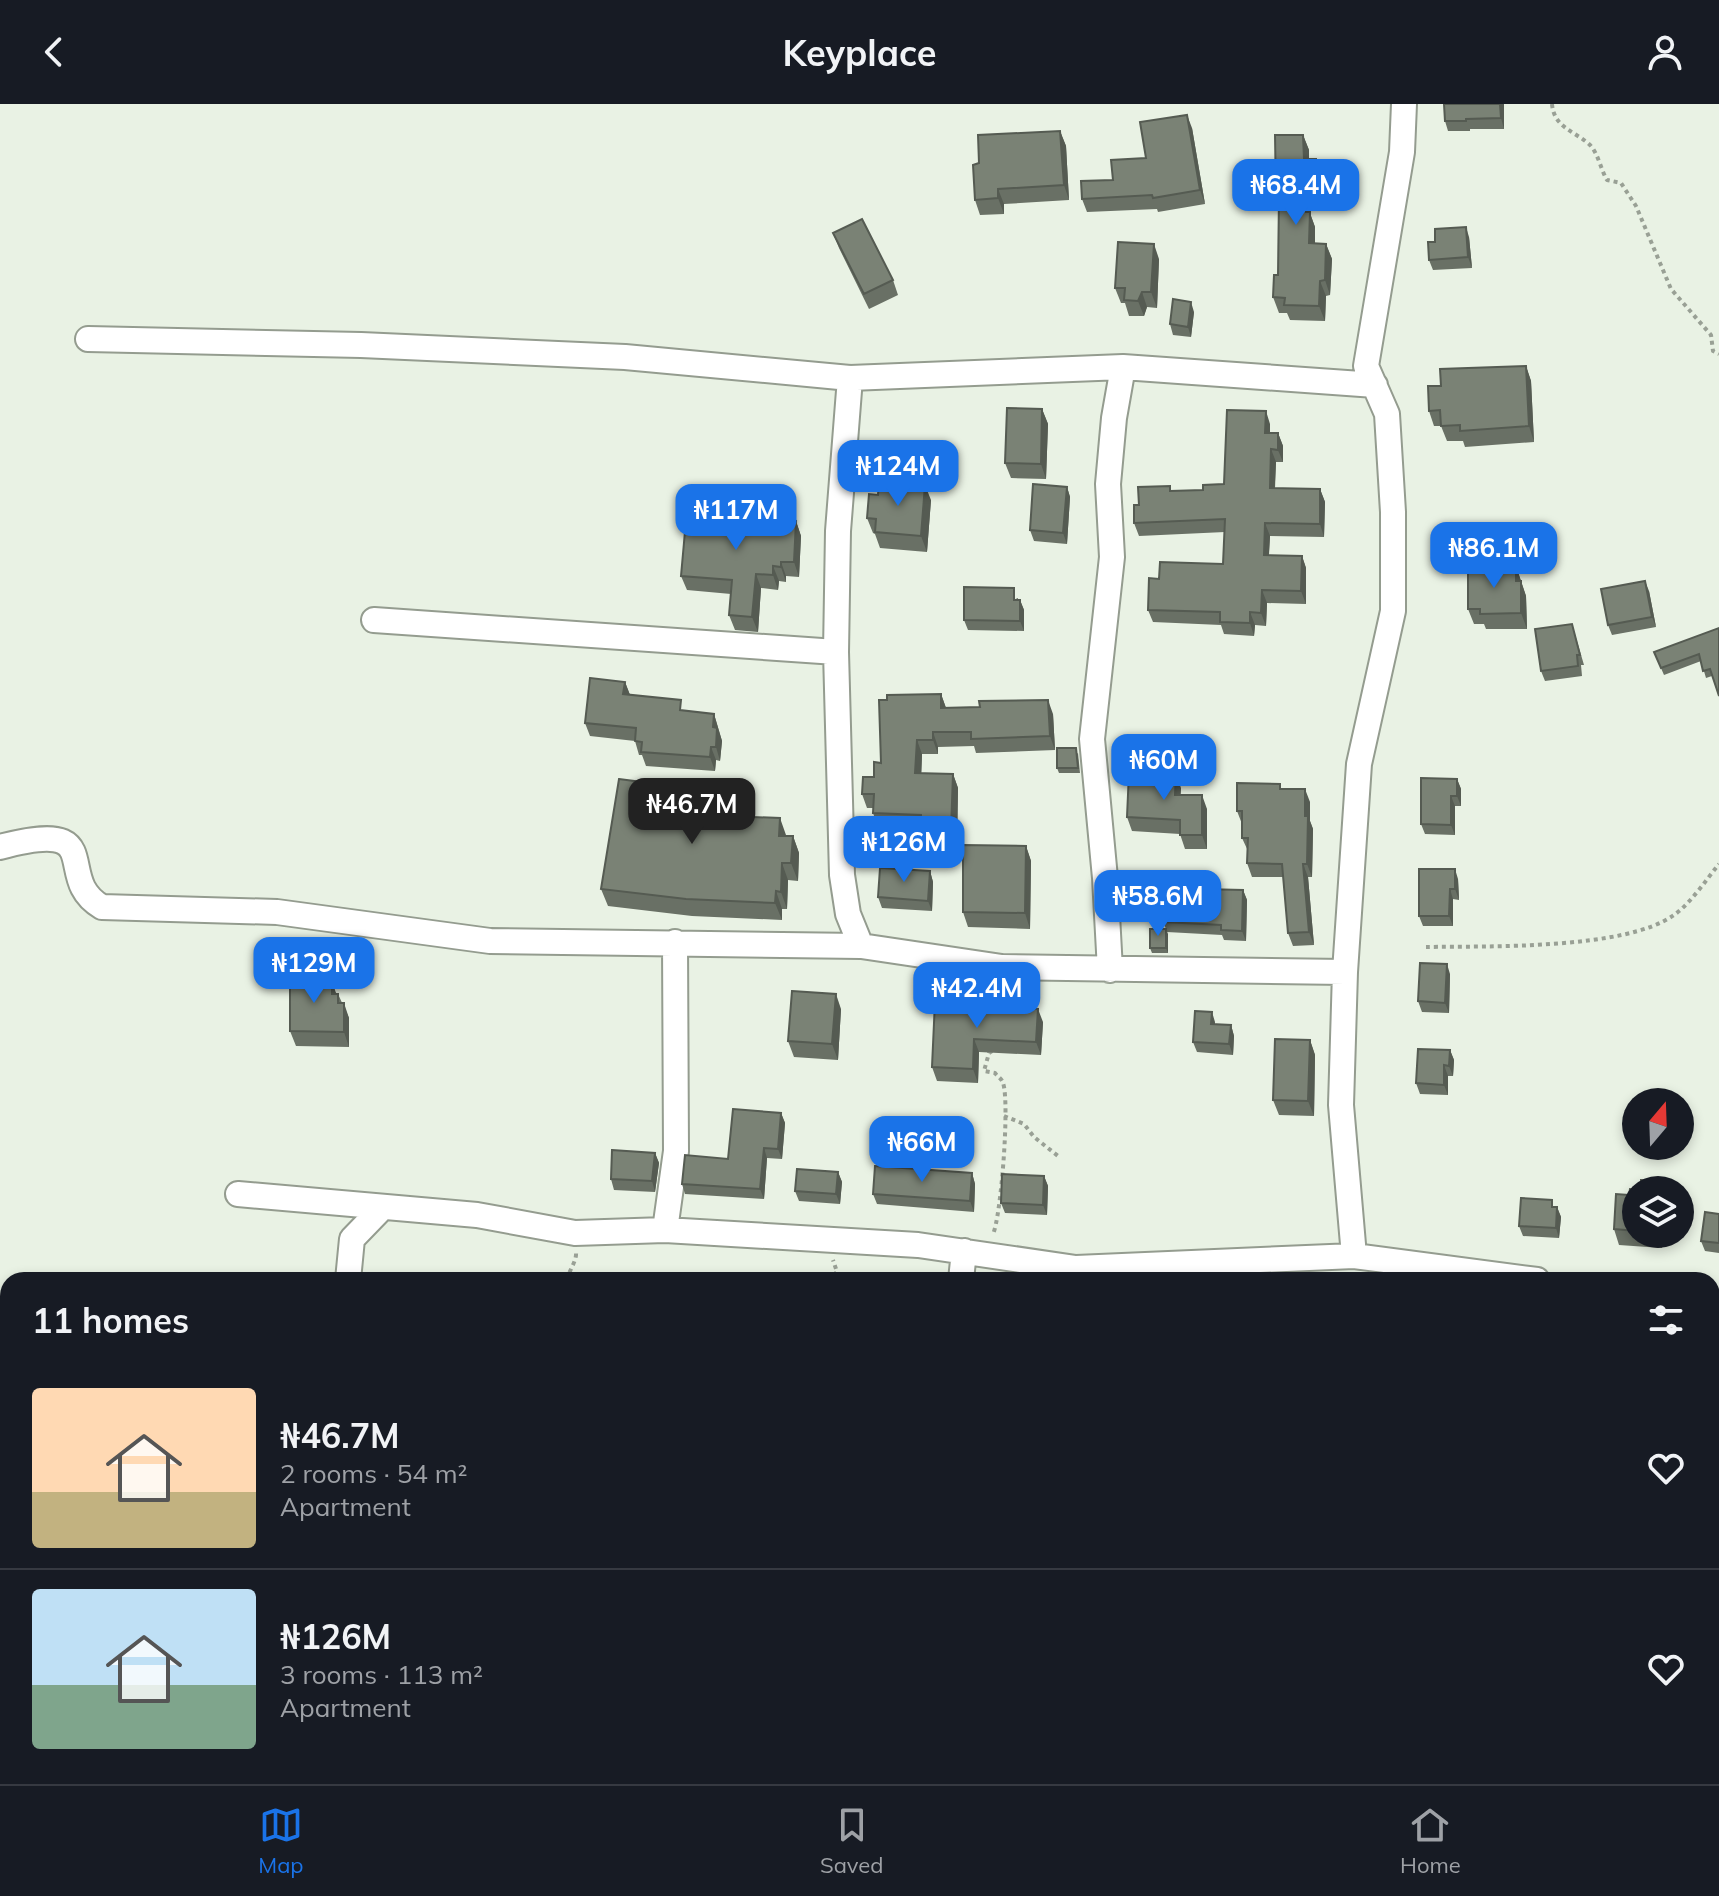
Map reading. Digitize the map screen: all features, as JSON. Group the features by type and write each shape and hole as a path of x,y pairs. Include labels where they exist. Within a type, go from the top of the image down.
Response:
{"street":[{"path":"1354,1256 1341,1105 1345,972 1359,764 1393,611 1393,512 1387,414 1366,366 1402,152 1404,104"},
{"path":"88,339 361,345 610,356 850,378 1123,367 1375,385"},
{"path":"1110,970 1092,739 1112,557 1108,484 1123,367"},
{"path":"850,378 838,531 836,652 842,875 848,914 861,946"},
{"path":"374,620 836,652"},
{"path":"0,847 51,837 62,840 71,846 87,895 102,907 277,912 490,941 861,946 1002,967 1345,972"},
{"path":"665,1230 676,1151 675,942"},
{"path":"238,1194 477,1215 575,1233 665,1230 918,1245 1076,1268 1354,1256 1476,1272"},
{"path":"349,1272 352,1239 382,1208"},
{"path":"962,1272 964,1251"}],"path":[{"path":"1552,104 1551,108 1561,126 1593,148 1607,180 1621,183 1636,206 1671,289 1711,335 1713,351 1719,354"},
{"path":"1426,947 1531,946 1633,933 1675,915 1719,864"},
{"path":"998,1020 1002,967"},
{"path":"964,1251 994,1233 999,1215 1000,1181 1006,1151 1003,1084 995,1073 984,1071 989,1053 997,1048"},
{"path":"1004,1116 1024,1124 1034,1137 1058,1156"}],"building":[{"path":"1444,104 1500,104 1501,118 1445,121"},
{"path":"1187,115 1200,190 1153,198 1152,195 1082,199 1081,181 1113,180 1111,160 1146,158 1140,122"},
{"path":"1060,131 1064,185 998,189 998,198 975,200 973,165 979,163 978,135"},
{"path":"1275,135 1303,135 1304,159 1316,159 1316,176 1305,177 1306,212 1310,212 1309,243 1326,244 1325,280 1320,281 1319,306 1284,305 1285,298 1273,297 1274,275 1278,275 1279,197 1276,197"},
{"path":"862,219 893,280 864,294 833,233"},
{"path":"1466,227 1468,257 1429,260 1428,242 1435,242 1435,229"},
{"path":"1118,242 1154,244 1151,292 1142,292 1138,301 1124,300 1125,288 1115,288"},
{"path":"1173,299 1191,302 1188,327 1170,324"},
{"path":"1526,366 1529,426 1460,431 1460,425 1441,426 1440,410 1429,411 1428,386 1441,386 1440,369"},
{"path":"1007,408 1042,409 1041,464 1005,463"},
{"path":"1227,410 1266,411 1265,433 1278,433 1278,450 1271,449 1270,488 1320,489 1320,524 1265,523 1264,555 1302,556 1301,591 1262,590 1261,613 1250,612 1250,623 1220,622 1220,612 1148,610 1149,578 1159,579 1160,562 1223,564 1225,519 1134,523 1134,505 1139,505 1138,487 1170,486 1170,491 1203,490 1203,485 1224,484"},
{"path":"879,481 925,485 921,536 875,532 876,519 867,518 869,494 878,495"},
{"path":"1033,484 1067,487 1063,533 1030,530"},
{"path":"687,509 724,512 724,517 796,521 794,562 781,562 781,567 773,566 773,575 756,574 752,617 729,615 732,580 681,576"},
{"path":"1516,566 1516,581 1521,581 1521,613 1480,614 1480,609 1468,609 1468,567"},
{"path":"1645,581 1652,617 1608,625 1601,589"},
{"path":"964,587 1014,588 1014,600 1020,600 1020,621 964,620"},
{"path":"1572,624 1580,655 1577,655 1578,666 1541,671 1535,629"},
{"path":"1719,628 1719,696 1710,669 1703,671 1699,654 1661,668 1654,652"},
{"path":"590,678 625,682 623,694 681,700 680,710 714,714 716,747 711,747 710,757 641,752 642,742 635,741 636,728 585,723"},
{"path":"941,694 941,708 980,707 979,701 1048,700 1050,736 971,739 971,732 933,732 933,740 917,740 915,773 953,774 951,831 921,830 921,815 873,813 874,794 862,794 863,777 874,777 874,762 881,763 879,700 887,700 887,695"},
{"path":"1057,748 1076,748 1078,768 1057,768"},
{"path":"1129,772 1176,774 1175,795 1202,795 1202,835 1180,835 1180,820 1127,817"},
{"path":"1421,778 1457,779 1457,796 1451,796 1451,825 1421,824"},
{"path":"619,779 711,791 711,786 729,787 727,816 780,818 779,836 793,836 791,863 782,863 781,892 776,891 775,903 686,899 601,889"},
{"path":"1237,783 1280,784 1280,789 1305,789 1307,864 1303,864 1309,932 1288,933 1282,864 1247,863 1248,838 1242,838 1242,811 1237,811"},
{"path":"963,845 1026,846 1025,913 963,912"},
{"path":"880,868 930,871 928,901 878,897"},
{"path":"1419,869 1455,869 1455,889 1450,889 1449,916 1419,916"},
{"path":"1165,874 1202,876 1201,889 1243,890 1242,931 1221,930 1221,925 1163,922"},
{"path":"1150,929 1166,929 1166,948 1150,948"},
{"path":"1420,963 1447,964 1445,1003 1418,1001"},
{"path":"290,971 313,971 313,981 332,981 332,994 338,994 338,1003 344,1003 344,1032 290,1031"},
{"path":"792,991 836,994 832,1044 788,1041"},
{"path":"935,1001 1038,1009 1036,1042 974,1039 973,1069 932,1067"},
{"path":"1195,1011 1212,1012 1211,1024 1231,1025 1229,1044 1193,1042"},
{"path":"1275,1039 1310,1040 1308,1101 1273,1100"},
{"path":"1418,1049 1450,1050 1449,1066 1444,1065 1444,1085 1416,1083"},
{"path":"733,1109 781,1113 778,1149 764,1148 760,1189 682,1184 685,1155 728,1159"},
{"path":"612,1150 655,1153 652,1181 611,1179"},
{"path":"875,1166 972,1173 970,1201 873,1194"},
{"path":"797,1169 838,1172 836,1194 795,1191"},
{"path":"1002,1174 1044,1176 1043,1205 1001,1203"},
{"path":"1616,1194 1622,1194 1622,1230 1614,1229"},
{"path":"1521,1198 1552,1200 1552,1207 1557,1207 1556,1228 1519,1226"},
{"path":"1705,1212 1719,1214 1719,1243 1701,1241"}]}
